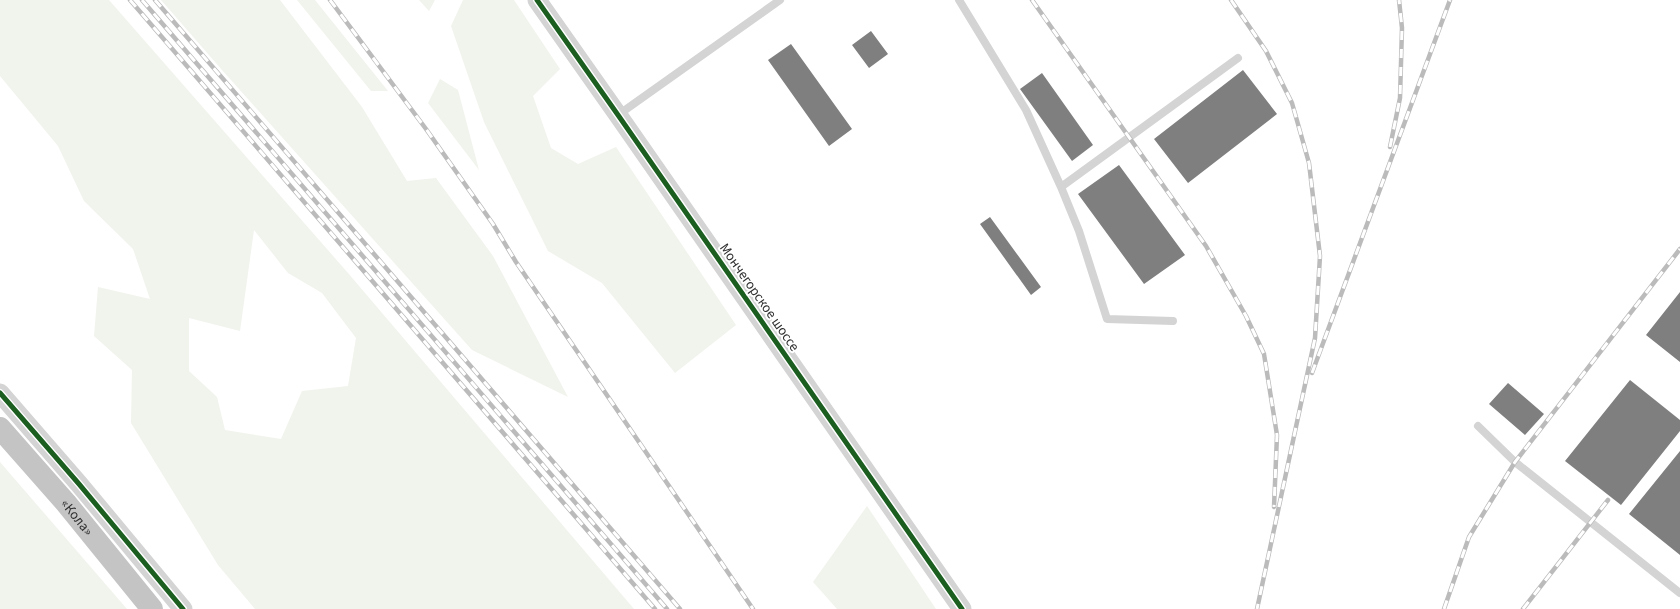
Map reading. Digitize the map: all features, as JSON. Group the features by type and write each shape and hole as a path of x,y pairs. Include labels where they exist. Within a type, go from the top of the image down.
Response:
{"highway":[{"name":"«Кола»","path":"0,428 66,503 152,609"}],"street":[{"name":"Мончегорское шоссе","path":"537,0 962,609"},
{"path":"0,393 79,484 183,609"}],"lane":[{"path":"618,115 780,0"},
{"path":"959,0 1026,110 1079,231 1107,319 1173,321"},
{"path":"1061,187 1238,58"},
{"path":"1478,426 1515,462 1680,593"}],"shaded area":[{"path":"0,0 109,0 348,273 634,609 255,609 218,565 131,423 132,370 94,336 98,287 150,299 133,249 84,201 58,146 0,76","holes":["254,230 288,273 322,293 356,338 348,386 302,391 281,439 225,430 217,397 189,371 189,318 240,331"]},
{"path":"161,0 280,0 362,107 407,181 436,178 493,256 568,397 472,350"},
{"path":"297,0 315,0 388,91 371,91"},
{"path":"419,0 435,0 429,11"},
{"path":"463,0 514,0 560,69 533,96 551,148 578,164 616,147 736,325 675,373 602,283 548,251 484,122 451,26"},
{"path":"440,79 458,90 479,170 428,103"},
{"path":"0,462 127,609 0,609"},
{"path":"867,506 936,609 837,609 813,582"}],"building":[{"path":"871,31 888,54 869,68 852,45"},
{"path":"791,44 852,129 829,146 768,60"},
{"path":"1243,70 1277,114 1188,183 1154,139"},
{"path":"1042,73 1093,145 1072,161 1020,89"},
{"path":"1119,165 1185,255 1144,284 1078,194"},
{"path":"990,217 1041,287 1031,295 980,224"},
{"path":"1680,292 1680,362 1646,335"},
{"path":"1630,380 1680,420 1680,431 1621,505 1565,461"},
{"path":"1508,383 1544,414 1525,435 1489,404"},
{"path":"1680,451 1680,555 1629,514"}],"railway":[{"path":"130,0 655,609"},
{"path":"142,0 667,609"},
{"path":"155,0 680,609"},
{"path":"330,0 426,129 493,224 516,262 753,609"},
{"path":"1032,0 1206,246 1246,316 1264,354 1277,435 1274,507"},
{"path":"1231,0 1266,51 1292,103 1309,163 1320,256 1315,338 1257,609"},
{"path":"1390,147 1400,98 1402,28 1399,0"},
{"path":"1312,373 1450,0"},
{"path":"1444,609 1469,537 1515,462 1680,249"},
{"path":"1523,609 1608,500"}],"cycle path":[{"path":"537,0 962,609"},
{"path":"0,393 79,484 183,609"}]}
